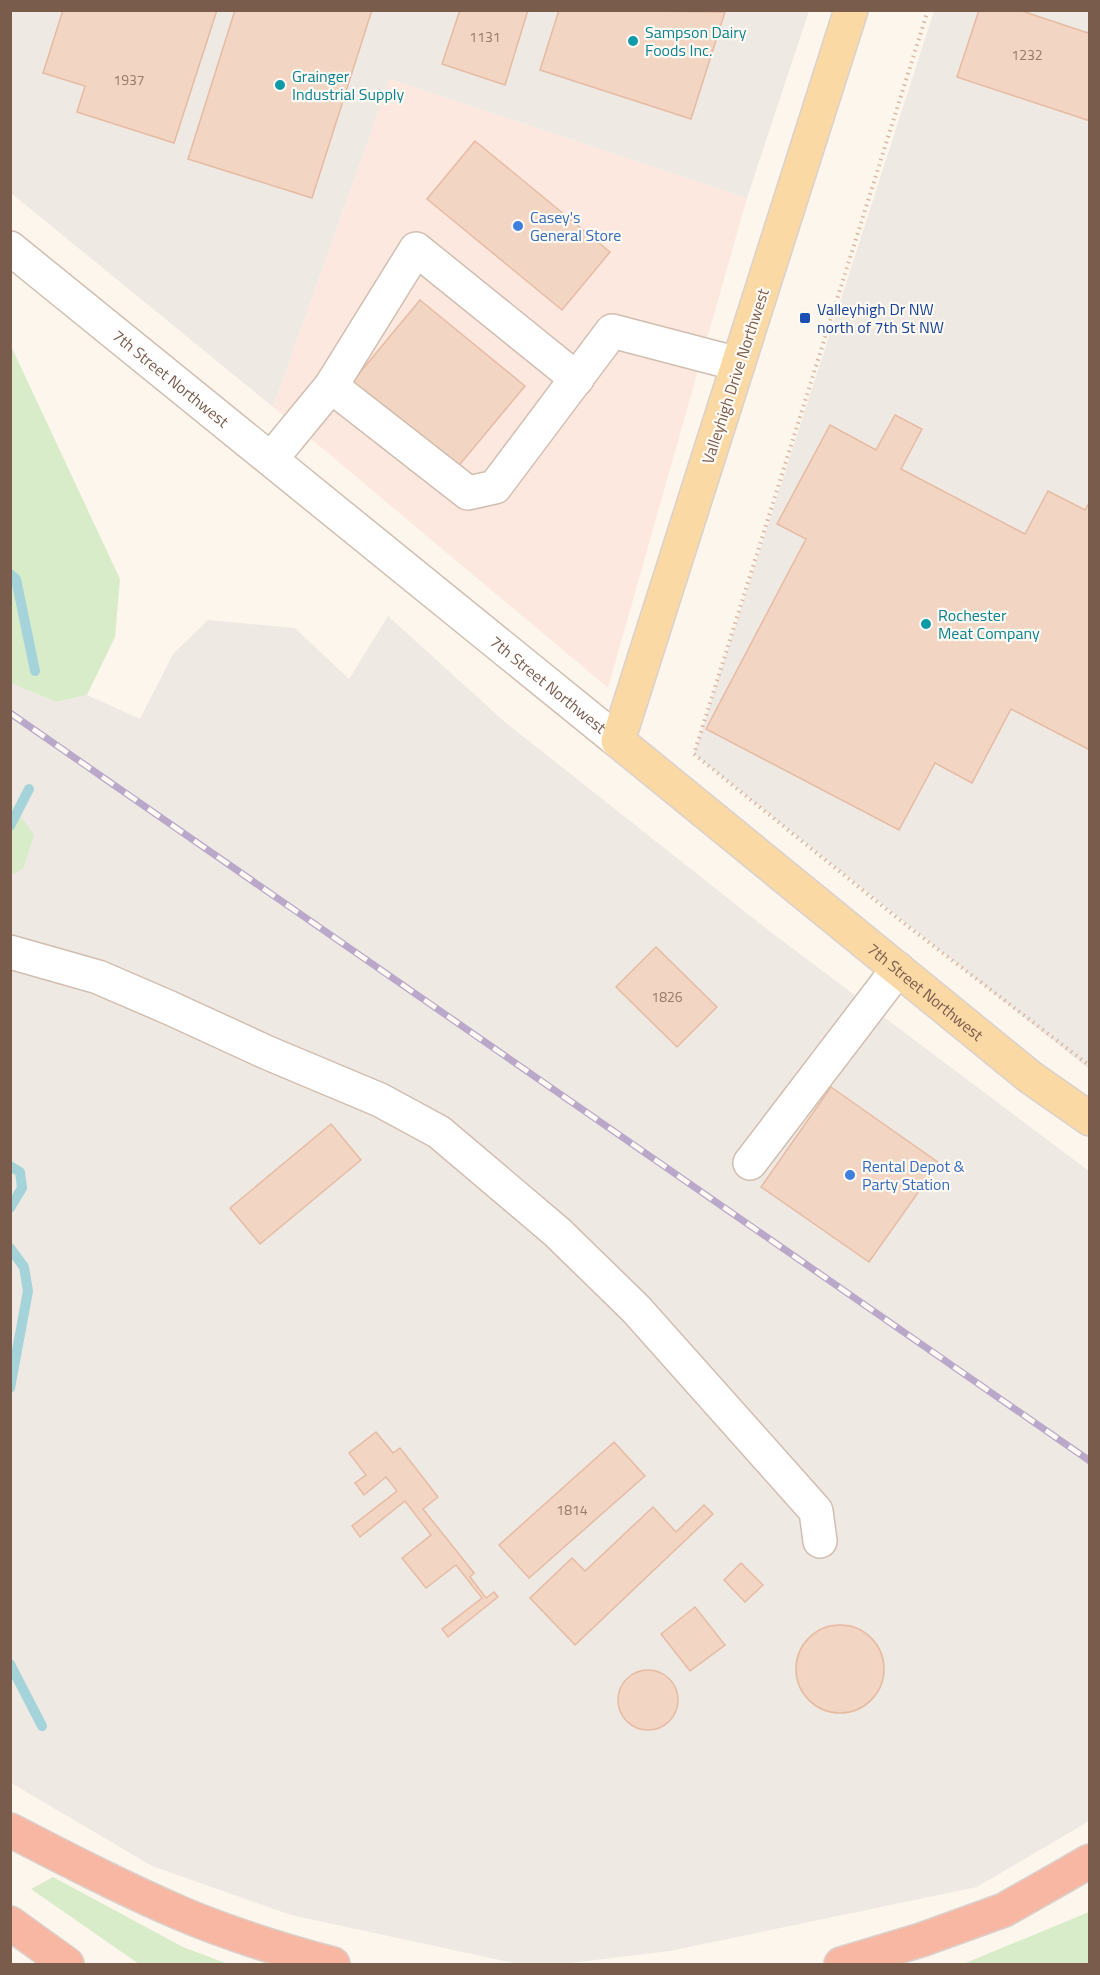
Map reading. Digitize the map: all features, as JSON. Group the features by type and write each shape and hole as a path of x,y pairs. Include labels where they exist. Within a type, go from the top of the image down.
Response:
{"highway":[{"path":"10,1830 89,1871 181,1914 279,1950 333,1965"},
{"path":"841,1965 921,1940 1004,1910 1089,1861"},
{"path":"10,1923 68,1965"}],"main road":[{"name":"Valleyhigh Drive Northwest","path":"618,741 851,10"},
{"name":"7th Street Northwest","path":"618,741 1030,1077 1089,1119"}],"street":[{"name":"7th Street Northwest","path":"10,248 618,741"},
{"path":"271,459 331,386 416,249 577,379"},
{"path":"331,386 468,493 495,487 612,332 738,364"},
{"path":"10,952 98,977 380,1100 439,1132 557,1232 636,1309 816,1511 820,1541"},
{"path":"750,1163 898,969"}],"path":[{"path":"928,10 694,754 901,921 1089,1066"}],"shaded area":[{"path":"10,11 809,11 747,198 390,79 273,407 11,193"},
{"path":"934,11 1089,11 1089,1069 694,754"},
{"path":"390,79 747,198 608,688 273,407"},
{"path":"388,616 506,723 772,933 1089,1171 1089,1821 977,1887 670,1951 561,1964 518,1964 291,1915 152,1866 11,1783 11,683 56,702 87,695 140,719 173,654 208,620 295,628 349,679"}],"green space":[{"path":"11,346 120,579 115,637 87,695 56,702 11,683"},
{"path":"10,802 34,835 23,869 11,875"},
{"path":"53,1877 183,1947 228,1964 139,1964 31,1889"},
{"path":"1089,1912 1089,1964 963,1964"}],"building":[{"path":"63,10 217,10 174,143 77,112 85,86 43,73"},
{"name":"Grainger Industrial Supply","path":"235,10 372,10 312,198 188,159"},
{"path":"460,10 528,10 505,85 442,64"},
{"name":"Sampson Dairy Foods Inc.","path":"559,10 725,12 691,119 540,70"},
{"path":"979,10 1019,10 1088,33 1090,27 1090,121 957,77"},
{"name":"Casey's General Store","path":"475,141 610,252 562,310 427,199"},
{"path":"420,300 525,386 456,469 352,382"},
{"name":"Rochester Meat Company","path":"895,415 922,429 901,469 1025,534 1048,491 1085,510 1090,501 1090,750 1011,709 972,783 935,763 899,830 706,729 806,539 777,524 830,425 876,450"},
{"path":"656,947 717,1007 677,1047 616,987"},
{"name":"Rental Depot & Party Station","path":"831,1087 939,1163 869,1262 761,1187"},
{"path":"331,1124 361,1160 260,1244 230,1208"},
{"path":"376,1432 393,1453 400,1448 438,1497 423,1509 474,1573 470,1577 486,1598 494,1592 498,1597 448,1637 442,1629 482,1598 456,1565 426,1588 402,1558 431,1535 405,1501 360,1537 352,1526 397,1491 386,1477 364,1495 355,1483 366,1475 349,1453"},
{"path":"614,1442 645,1476 529,1578 499,1545"},
{"path":"704,1505 713,1514 575,1645 530,1598 572,1558 585,1571 653,1507 676,1532"},
{"path":"741,1563 763,1585 745,1602 724,1580"},
{"path":"695,1607 725,1645 690,1671 661,1634"},
{"path":"840,1625 857,1629 871,1638 880,1652 884,1669 880,1686 871,1700 857,1709 840,1713 823,1709 809,1700 800,1686 796,1669 800,1652 809,1638 823,1629"},
{"path":"642,1670 654,1670 665,1675 673,1683 678,1700 676,1712 665,1725 654,1730 642,1730 631,1725 623,1717 618,1706 618,1694 623,1683 631,1675"}],"waterway":[{"path":"10,574 16,579 35,671"},
{"path":"10,826 29,789"},
{"path":"10,1166 20,1172 22,1188 10,1208"},
{"path":"10,1248 24,1267 28,1291 10,1388"},
{"path":"10,1664 42,1726"}],"railway":[{"path":"10,713 1090,1461"}],"place":[{"name":"Sampson Dairy Foods Inc.","path":"633,41"},
{"name":"Grainger Industrial Supply","path":"280,85"},
{"name":"Casey's General Store","path":"518,226"},
{"name":"Valleyhigh Dr NW north of 7th St NW","path":"805,318"},
{"name":"Rochester Meat Company","path":"926,624"},
{"name":"Rental Depot & Party Station","path":"850,1175"}]}
